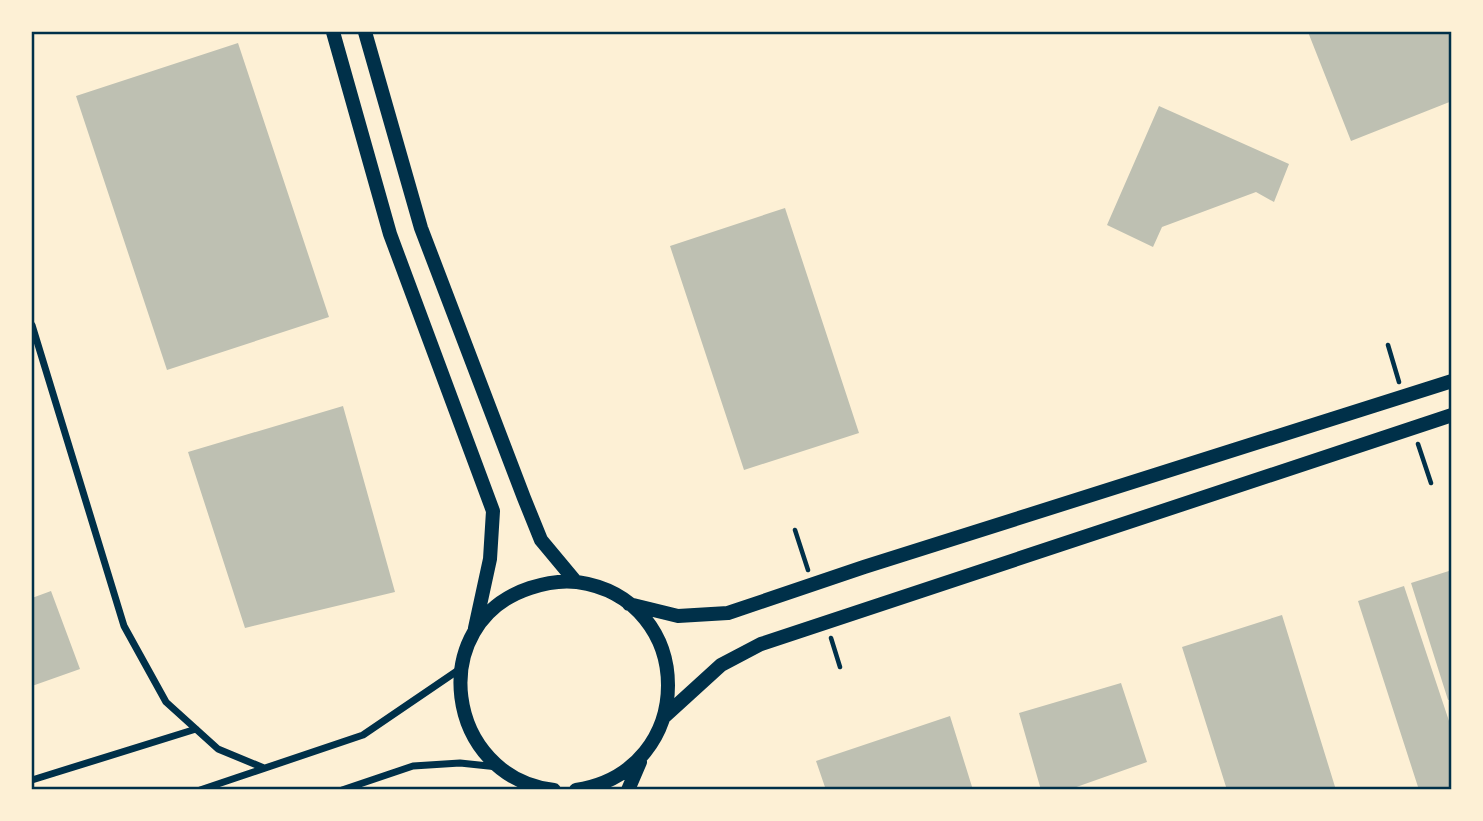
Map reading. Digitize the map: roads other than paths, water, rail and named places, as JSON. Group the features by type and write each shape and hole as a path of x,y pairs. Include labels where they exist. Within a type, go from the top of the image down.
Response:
{"main road":[{"path":"334,32 390,234 493,511 490,559 473,634 461,668 460,696 466,723 479,748 499,768 518,780 545,789"},
{"path":"365,32 421,228 524,498 541,540 576,582"},
{"path":"629,604 678,616 728,613 864,566 1451,381"},
{"path":"665,716 721,665 761,644 1451,415"},
{"path":"473,634 492,610 517,593 546,583 576,582 604,589 629,604 650,627 665,654 669,685 665,716 656,738 641,758 620,776 594,787 576,789"},
{"path":"628,789 641,758"}],"street":[{"path":"32,325 124,626 166,702 218,749 264,768"},
{"path":"200,789 363,735 461,668"},
{"path":"32,780 196,729"},
{"path":"342,789 413,766 460,763 499,768"}]}
